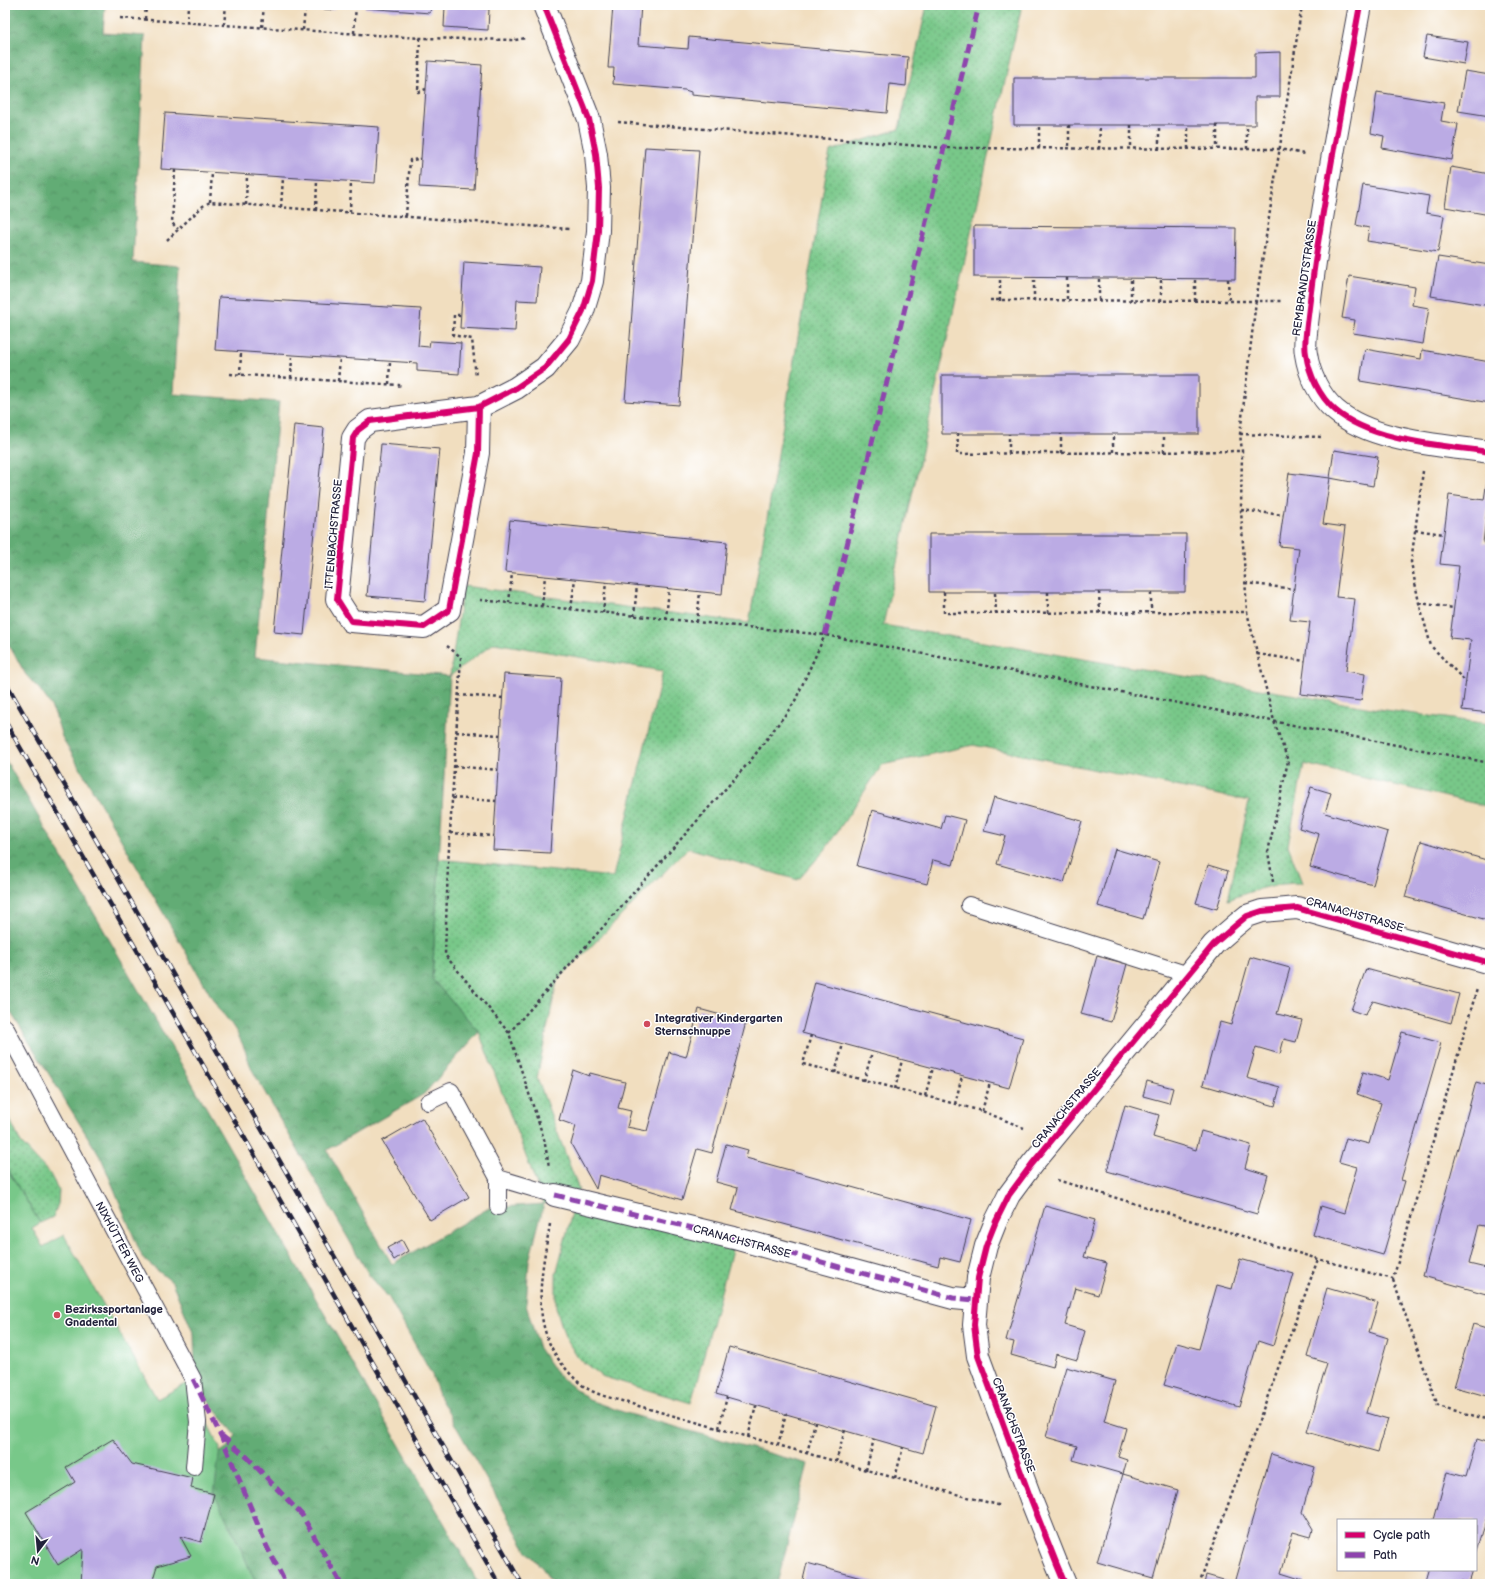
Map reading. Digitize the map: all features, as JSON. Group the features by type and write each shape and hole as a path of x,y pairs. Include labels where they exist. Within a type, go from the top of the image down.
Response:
{"street":[{"name":"ITTENBACHSTRASSE","path":"424,627 351,621 337,599 353,438 358,430 370,421 478,407 516,388 545,368 569,339 583,311 592,281 598,231 599,188 596,154 589,120 544,5"},
{"name":"REMBRANDTSTRASSE","path":"1360,5 1332,159 1309,301 1306,354 1312,376 1325,399 1333,408 1354,424 1390,436 1490,452"},
{"path":"424,627 449,610 478,453 478,407"},
{"name":"CRANACHSTRASSE","path":"1066,1584 1057,1566 1032,1502 978,1356 974,1325 978,1278 986,1246 996,1220 1009,1195 1032,1164 1051,1143 1214,944 1247,916 1278,908 1297,908 1488,962"},
{"name":"CRANACHSTRASSE","path":"555,1195 734,1238 953,1298 975,1300"}],"lane":[{"path":"969,904 1189,975"},
{"name":"NIXHÜTTER WEG","path":"5,1027 193,1379 198,1422 194,1467"},
{"path":"428,1102 451,1091 498,1178 498,1207"},
{"path":"498,1178 555,1195"}],"path":[{"path":"145,19 146,5"},
{"path":"186,23 188,5"},
{"path":"224,25 226,5"},
{"path":"262,27 264,5"},
{"path":"354,33 356,5"},
{"path":"1278,908 1268,852 1288,761 1274,721 1247,612 1241,510 1242,451 1240,434 1256,300 1302,5"},
{"path":"303,30 305,8"},
{"path":"120,18 420,38 515,40 554,33"},
{"path":"420,38 418,92 426,89"},
{"path":"589,120 945,148 1280,149 1332,159"},
{"path":"1039,125 1039,148"},
{"path":"1068,125 1069,149"},
{"path":"1099,149 1100,125"},
{"path":"1131,125 1131,149"},
{"path":"1159,125 1159,149"},
{"path":"1188,125 1188,149"},
{"path":"1217,125 1217,149"},
{"path":"1247,125 1247,150"},
{"path":"406,216 410,160 421,159"},
{"path":"175,170 172,223 178,229"},
{"path":"210,202 212,173"},
{"path":"246,204 247,175"},
{"path":"281,207 283,178"},
{"path":"316,210 317,180"},
{"path":"350,212 351,182"},
{"path":"167,240 203,206 210,202 598,231"},
{"path":"1000,278 1000,301"},
{"path":"1034,278 1034,301"},
{"path":"1067,278 1067,300"},
{"path":"1099,278 1099,300"},
{"path":"1131,278 1131,301"},
{"path":"1161,279 1161,301"},
{"path":"1195,279 1195,301"},
{"path":"1228,279 1228,301"},
{"path":"990,300 1309,301"},
{"path":"460,315 454,315 453,335 472,339 478,407"},
{"path":"240,375 241,352"},
{"path":"291,378 292,355"},
{"path":"338,381 340,358"},
{"path":"389,384 390,361"},
{"path":"230,374 399,385 412,416"},
{"path":"1240,434 1323,437 1354,424"},
{"path":"958,434 957,454 1242,451"},
{"path":"1009,434 1009,453"},
{"path":"1060,453 1061,434"},
{"path":"1113,434 1113,452"},
{"path":"1164,434 1164,452"},
{"path":"1427,443 1411,562 1419,603 1430,646 1466,682"},
{"path":"1241,510 1283,515"},
{"path":"1415,530 1444,534"},
{"path":"509,603 512,573"},
{"path":"542,606 545,576"},
{"path":"571,609 574,579"},
{"path":"603,613 606,582"},
{"path":"1246,583 1294,589"},
{"path":"634,616 637,586"},
{"path":"666,619 669,588"},
{"path":"697,622 700,592"},
{"path":"944,592 944,613 1247,612"},
{"path":"1048,592 1048,613"},
{"path":"1100,592 1100,613"},
{"path":"995,593 996,613"},
{"path":"1151,593 1151,612"},
{"path":"452,597 825,635 1490,763"},
{"path":"1419,603 1454,608"},
{"path":"424,627 461,657 450,832 446,955 508,1033 544,1139 555,1195 540,1290 544,1328 557,1358 578,1382 594,1392 807,1454 1006,1507 1032,1502"},
{"path":"508,1033 751,760 794,703 825,635"},
{"path":"1257,654 1305,661"},
{"path":"458,695 503,698"},
{"path":"456,732 500,735"},
{"path":"454,766 498,770"},
{"path":"452,798 496,801"},
{"path":"450,832 494,836"},
{"path":"1488,962 1393,1279 1438,1406 1490,1420"},
{"path":"811,1035 803,1064 982,1112 1019,1125 1051,1143"},
{"path":"835,1073 843,1044"},
{"path":"864,1081 872,1052"},
{"path":"895,1089 902,1060"},
{"path":"925,1096 933,1068"},
{"path":"955,1104 962,1076"},
{"path":"982,1112 990,1083"},
{"path":"1032,1164 1057,1180 1393,1279"},
{"path":"1199,1584 1318,1258"},
{"path":"719,1428 727,1397"},
{"path":"748,1437 756,1406"},
{"path":"778,1445 786,1414"},
{"path":"807,1454 815,1422"},
{"path":"836,1462 845,1430"},
{"path":"866,1470 874,1439"},
{"path":"895,1478 903,1447"}],"green space":[{"path":"5,5 105,5 103,33 145,36 133,262 180,266 173,394 279,402 255,657 450,676 432,979 479,1032 424,1094 327,1150 392,1264 489,1208 544,1204 529,1261 526,1305 539,1348 557,1374 589,1400 626,1413 808,1464 777,1584 552,1584 543,1569 527,1551 440,1398 432,1375 389,1298 369,1275 251,1068 235,1029 219,1010 62,737 55,714 48,701 26,675 5,638"},
{"path":"927,5 1022,5 883,625 1378,709 1490,724 1490,807 1304,764 1288,845 1302,883 1282,884 1264,888 1228,900 1249,801 973,745 882,765 825,850 798,880 688,848 557,981 537,1078 579,1190 544,1204 479,1032 432,979 439,859 613,877 663,671 494,643 450,676 463,586 749,623 830,151 899,129"},
{"path":"5,759 479,1584 256,1584 214,1494 219,1453 229,1446 236,1435 214,1409 201,1388 195,1372 194,1335 172,1282 143,1259 102,1160 5,1003"},
{"path":"5,1109 21,1143 50,1174 59,1191 58,1204 53,1217 40,1223 5,1166"},
{"name":"Bezirkssportanlage Gnadental","path":"5,1166 40,1223 32,1228 43,1247 64,1235 157,1399 187,1383 220,1448 214,1494 256,1584 5,1584"},
{"path":"575,1201 733,1247 691,1403 601,1376 578,1358 565,1337 556,1307 556,1274"}],"building":[{"path":"286,5 335,5 334,10"},
{"path":"365,5 431,5 430,13 365,8"},
{"path":"613,5 641,5 638,45 688,49 689,37 908,57 906,86 890,84 887,113 691,95 691,92 685,90 613,84 614,68 608,68"},
{"path":"445,6 489,9 488,30 444,27"},
{"path":"1427,36 1468,42 1464,64 1423,57"},
{"path":"1280,52 1280,97 1255,97 1255,125 1014,125 1014,78 1255,78 1255,53"},
{"path":"428,61 482,65 474,190 419,187"},
{"path":"1465,71 1490,75 1490,116 1458,111"},
{"path":"1377,92 1444,103 1441,121 1458,124 1452,160 1382,148 1384,136 1371,133"},
{"path":"165,113 379,127 375,183 161,169"},
{"path":"645,147 699,150 679,405 625,401"},
{"path":"1451,167 1490,174 1490,215 1445,207"},
{"path":"1363,185 1429,196 1426,213 1444,216 1438,252 1367,241 1369,228 1356,225"},
{"path":"974,226 1236,228 1235,279 974,277"},
{"path":"1438,257 1490,265 1490,306 1431,296"},
{"path":"464,262 540,267 537,301 517,300 515,331 460,328"},
{"path":"1349,276 1415,287 1412,305 1429,308 1423,344 1353,333 1355,320 1342,318"},
{"path":"219,297 421,309 418,346 429,347 430,341 461,343 459,374 417,371 417,363 215,350"},
{"path":"1365,349 1421,359 1422,350 1490,362 1490,403 1360,381"},
{"path":"942,375 1199,375 1199,434 942,434"},
{"path":"294,425 324,428 304,635 274,632"},
{"path":"381,444 440,449 425,601 367,596"},
{"path":"1334,450 1378,457 1373,486 1330,478"},
{"path":"1289,473 1330,478 1323,524 1345,527 1336,597 1355,599 1346,671 1365,674 1361,701 1301,694 1310,622 1290,620 1299,548 1279,546"},
{"path":"1488,474 1490,475 1490,505 1488,504 1483,543 1490,544 1490,713 1462,710 1471,640 1450,638 1459,566 1440,564 1449,495 1484,500"},
{"path":"510,520 727,542 722,594 505,572"},
{"path":"929,534 1186,534 1185,592 929,592"},
{"path":"504,674 561,678 550,853 493,850"},
{"path":"1311,787 1331,793 1325,813 1388,832 1373,885 1310,867 1319,834 1299,828"},
{"path":"994,797 1082,821 1064,883 997,864 1005,836 984,831"},
{"path":"872,810 941,829 945,815 965,820 953,865 933,860 927,884 857,866"},
{"path":"1421,841 1490,861 1490,909 1487,920 1405,897"},
{"path":"1115,849 1159,862 1143,919 1098,906"},
{"path":"1208,865 1228,871 1217,909 1196,903"},
{"path":"1097,956 1127,964 1111,1022 1081,1014"},
{"path":"1250,957 1290,968 1277,1014 1302,1020 1296,1042 1284,1039 1280,1054 1256,1047 1247,1078 1280,1087 1275,1106 1203,1085 1220,1022 1231,1025"},
{"path":"1366,969 1459,994 1451,1023 1373,1001 1365,1015 1351,1010"},
{"path":"815,982 1023,1038 1009,1088 802,1033"},
{"path":"699,1009 746,1022 712,1153 697,1149 682,1200 599,1175 596,1189 571,1144 576,1126 559,1120 573,1070 589,1076 590,1073 625,1082 618,1108 631,1111 627,1127 647,1131 669,1052 686,1057"},
{"path":"1402,1032 1441,1043 1401,1180 1405,1181 1383,1255 1313,1235 1321,1206 1344,1213 1357,1167 1339,1162 1346,1138 1369,1144 1381,1103 1357,1094 1363,1072 1388,1080"},
{"path":"1147,1081 1173,1088 1169,1103 1143,1096"},
{"path":"1476,1082 1490,1086 1490,1192 1488,1199 1490,1199 1490,1227 1479,1225 1469,1264 1490,1269 1490,1280 1486,1294 1423,1276"},
{"path":"1125,1105 1159,1115 1153,1137 1196,1150 1201,1131 1251,1145 1245,1168 1268,1175 1257,1214 1107,1171"},
{"path":"422,1118 469,1197 430,1220 382,1141"},
{"path":"726,1144 748,1150 746,1158 971,1220 960,1262 940,1257 938,1266 732,1210 738,1188 716,1182"},
{"path":"1045,1206 1095,1220 1084,1257 1107,1263 1098,1295 1075,1288 1065,1325 1085,1331 1077,1360 1056,1354 1053,1367 1011,1355 1014,1342 1006,1340"},
{"path":"402,1240 408,1251 394,1260 387,1248"},
{"path":"1240,1259 1294,1274 1273,1346 1258,1341 1239,1407 1164,1385 1177,1343 1199,1349 1217,1285 1232,1289"},
{"path":"1327,1288 1378,1303 1369,1332 1388,1338 1367,1413 1388,1419 1378,1452 1307,1432 1327,1363 1307,1357"},
{"path":"1473,1324 1490,1329 1490,1397 1454,1387"},
{"path":"729,1347 936,1406 923,1453 716,1394"},
{"path":"1066,1367 1115,1381 1104,1421 1126,1428 1118,1457 1127,1460 1123,1474 1073,1460 1077,1446 1046,1437"},
{"path":"113,1439 132,1464 193,1478 191,1488 214,1494 201,1542 180,1536 191,1556 157,1566 153,1579 168,1584 81,1584 83,1549 58,1565 26,1512 75,1482 66,1467"},
{"path":"1477,1439 1490,1443 1490,1518 1487,1518 1477,1551 1477,1519 1434,1519 1447,1472 1466,1477"},
{"path":"1271,1454 1315,1467 1302,1512 1313,1530 1311,1537 1293,1532 1281,1573 1303,1580 1302,1584 1204,1584 1206,1575 1234,1583"},
{"path":"1123,1474 1178,1490 1153,1578 1097,1562"},
{"path":"807,1563 872,1581 882,1584 802,1584"},
{"path":"1430,1571 1472,1571 1468,1582 1461,1580 1460,1584 1426,1584"}],"railway":[{"path":"5,681 522,1584"},
{"path":"5,721 499,1584"}],"marked path":[{"path":"825,635 979,5"},
{"path":"555,1195 734,1238 953,1298 975,1300"},
{"path":"193,1379 222,1438 267,1547 286,1584"},
{"path":"222,1436 247,1457 302,1515 341,1584"}],"cycle path":[{"path":"479,407 478,453 449,610 424,627 351,621 337,599 353,438 358,430 370,421 479,407 516,388 545,368 569,339 583,311 592,281 598,231 599,188 596,154 589,119 544,5"},
{"path":"1360,5 1332,157 1313,277 1305,343 1307,362 1312,377 1324,398 1335,410 1350,421 1388,436 1430,444 1490,452"},
{"path":"1065,1584 1032,1502 978,1356 974,1325 978,1278 986,1246 1009,1195 1032,1164 1214,944 1247,916 1262,911 1297,908 1490,963"}],"place":[{"name":"Integrativer Kindergarten Sternschnuppe","path":"647,1024"},
{"name":"Bezirkssportanlage Gnadental","path":"57,1315"}]}
